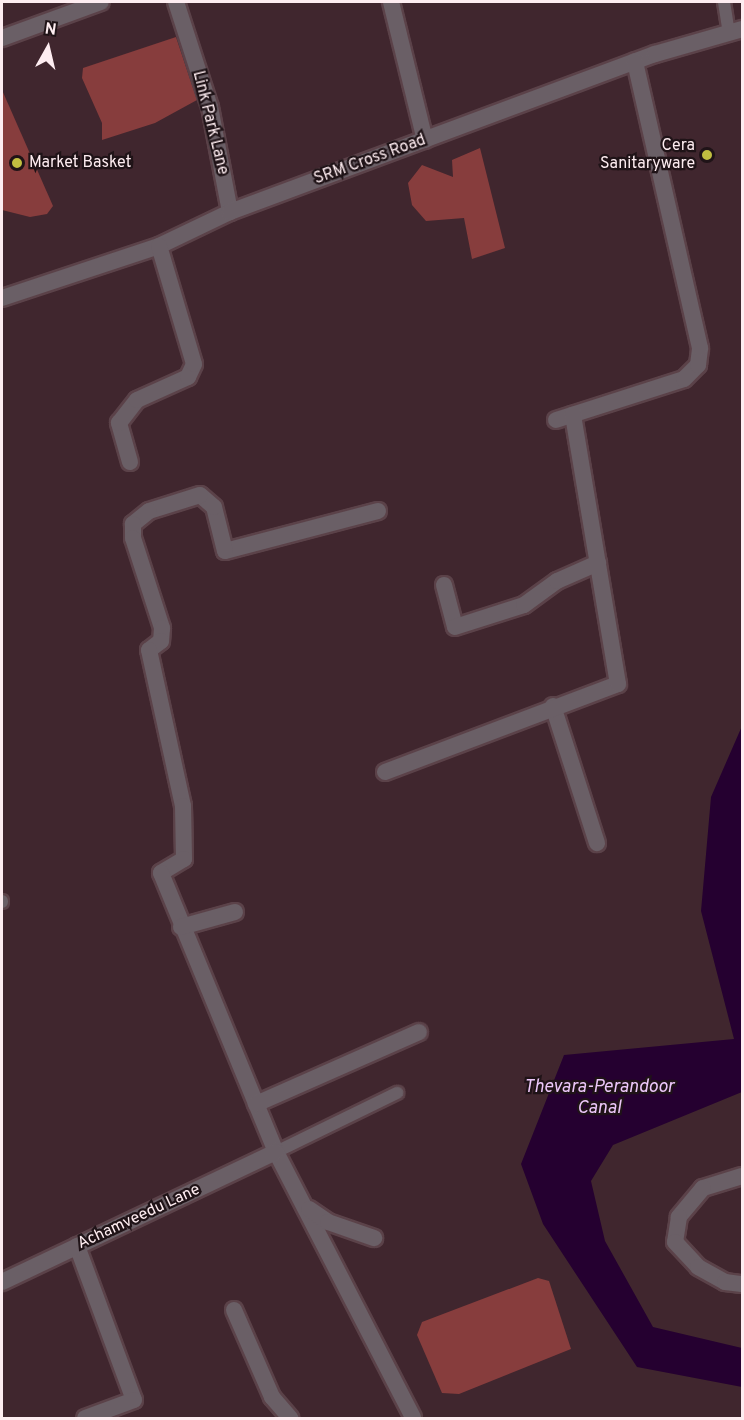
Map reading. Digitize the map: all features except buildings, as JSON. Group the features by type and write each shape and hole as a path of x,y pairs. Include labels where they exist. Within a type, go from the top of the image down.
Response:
{"street":[{"path":"2,38 101,2"},
{"name":"Link Park Lane","path":"176,2 210,107 231,212"},
{"path":"391,2 425,140"},
{"name":"SRM Cross Road","path":"2,298 159,246 231,212 635,61 736,31"},
{"path":"556,420 684,380 698,365 700,348 635,61"},
{"path":"130,462 119,423 137,400 188,377 194,364 159,246"},
{"path":"385,772 553,705 618,684 573,415"},
{"path":"378,511 225,551 206,497 149,511 133,524 162,628 161,641 149,650 183,806 184,859 161,873 181,927 276,1152 306,1206 413,1419"},
{"path":"444,585 455,627 524,605 557,580 598,563"},
{"path":"553,705 597,843"},
{"path":"181,927 235,912"},
{"path":"256,1104 419,1032"},
{"name":"Achamveedu Lane","path":"2,1282 276,1152"},
{"path":"742,1176 702,1188 679,1217 675,1242 698,1268 725,1282 742,1284"},
{"path":"306,1206 328,1222 375,1238"},
{"path":"77,1246 134,1400 85,1419"},
{"path":"234,1310 272,1397 290,1419"}],"lane":[{"path":"724,2 736,31"},
{"path":"276,1152 397,1093"}],"water":[{"name":"Thevara-Perandoor Canal","path":"742,726 742,1092 613,1145 591,1181 605,1241 653,1327 742,1348 742,1387 637,1367 543,1224 521,1164 564,1055 734,1039 701,911 711,797"}],"place":[{"name":"Cera Sanitaryware","path":"707,155"},
{"name":"Market Basket","path":"17,163"}]}
